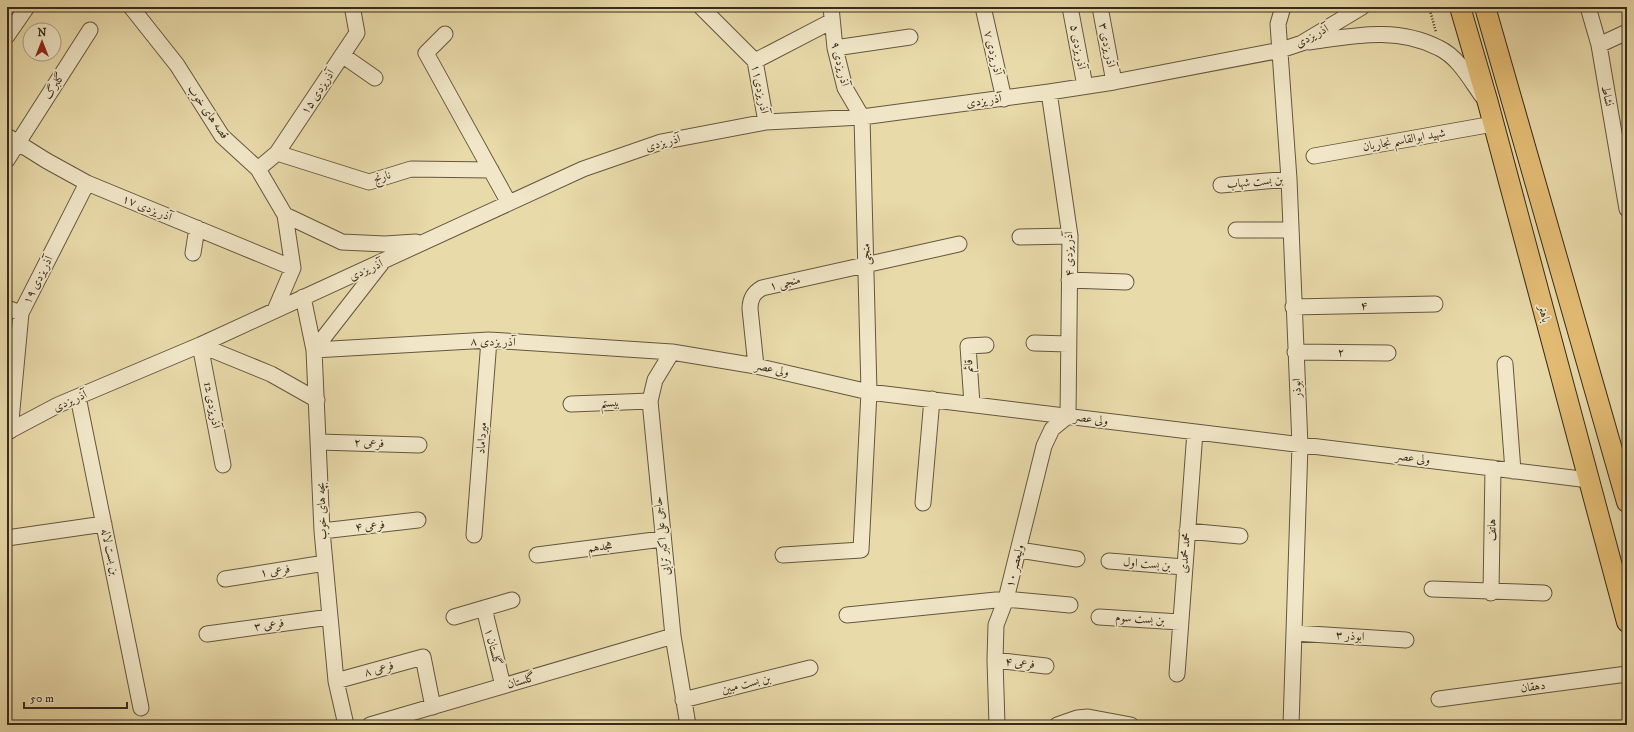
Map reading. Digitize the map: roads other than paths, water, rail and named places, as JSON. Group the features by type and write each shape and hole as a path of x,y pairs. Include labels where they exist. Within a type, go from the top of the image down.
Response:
{"main road":[{"name":"باهنر","path":"1460,7 1488,103 1627,622"},
{"path":"1485,7 1626,494"}],"street":[{"path":"7,36 27,7"},
{"name":"قصه های خوب","path":"131,7 177,65 222,136 258,169 285,215 293,268"},
{"name":"آذر یزدی۱۱","path":"701,7 755,60 766,122"},
{"name":"آذر یزدی ۷","path":"983,7 1004,99"},
{"name":"آذر یزدی ۵","path":"1070,7 1085,86"},
{"name":"آذر یزدی ۳","path":"1100,7 1114,82"},
{"name":"ابوذر","path":"1283,7 1278,24 1289,179 1293,307 1300,444 1291,725"},
{"name":"آذر یزدی","path":"8,432 78,397 200,345 583,169 661,142 766,122 862,117 1004,99 1114,82 1281,50 1302,43 1362,7"},
{"name":"نشاط","path":"1588,7 1599,45 1627,209"},
{"name":"۱۵ آذریزدی","path":"258,169 277,153 357,33 352,8"},
{"path":"755,60 832,14"},
{"name":"آذر یزدی ۹","path":"832,14 835,48 845,88 862,117"},
{"name":"گلبرگ","path":"12,139 90,30"},
{"path":"1599,45 1627,32"},
{"path":"1302,43 1378,33 1402,35 1440,48 1461,66 1488,103"},
{"path":"445,34 426,53 509,203"},
{"path":"835,48 910,37"},
{"path":"342,55 375,78"},
{"name":"۴ آذر یزدی","path":"1049,92 1070,236 1068,416"},
{"name":"منجی","path":"783,554 861,550 869,392 862,117"},
{"name":"شهید ابوالقاسم نجاریان","path":"1314,156 1493,124"},
{"path":"7,160 12,139"},
{"name":"آذر یزدی ۱۷","path":"12,139 47,161 87,183 293,268"},
{"name":"نارنج","path":"277,153 369,182 411,169 491,170"},
{"name":"بن بست شهاب","path":"1220,185 1289,179"},
{"name":"آذر یزدی ۱۹","path":"8,432 14,310 87,183"},
{"path":"285,215 342,242 385,244 424,242"},
{"path":"193,253 198,228"},
{"path":"1236,230 1291,230"},
{"path":"1020,237 1070,236"},
{"path":"866,264 959,244"},
{"path":"314,350 382,262"},
{"name":"منجی ۱","path":"756,366 750,309 750,300 756,292 762,288 866,264"},
{"path":"275,310 293,268"},
{"path":"1069,280 1126,282"},
{"name":"بچه های خوب","path":"303,297 314,350 320,442 322,531 336,681 346,725"},
{"name":"۴","path":"1293,307 1435,304"},
{"name":"۸ آذر یزدی","path":"314,350 489,340 672,352"},
{"name":"میرداماد","path":"474,535 489,340"},
{"path":"1034,343 1068,344"},
{"path":"200,345 271,374 317,400"},
{"name":"آذریزدی 12","path":"200,345 223,465"},
{"name":"قائم","path":"972,404 968,346 986,345"},
{"name":"ولی عصر","path":"672,352 756,366 869,392 1589,480"},
{"name":"حاجی علی اکبر ترابی","path":"672,352 655,380 650,401 662,539 673,636 688,725"},
{"name":"۲","path":"1295,352 1388,353"},
{"path":"1505,364 1513,471"},
{"name":"بن بست لاله","path":"78,397 142,708"},
{"path":"922,503 932,400"},
{"name":"بیستم","path":"571,404 650,401"},
{"name":"۱۰ ولیعصر","path":"997,725 995,660 996,625 1006,599 1044,446 1052,429 1068,416"},
{"name":"محمد محمدی","path":"1177,674 1195,432"},
{"name":"فرعی ۲","path":"320,442 419,445"},
{"name":"هاتف","path":"1491,592 1493,468"},
{"name":"فرعی ۴","path":"322,531 418,520"},
{"path":"7,538 104,524"},
{"path":"1187,531 1240,536"},
{"name":"هجدهم","path":"537,554 662,539"},
{"path":"1019,550 1078,559"},
{"name":"بن بست اول","path":"1110,561 1184,567"},
{"name":"فرعی ۱","path":"225,579 325,563"},
{"path":"1432,589 1544,593"},
{"path":"847,615 1006,599 1070,605"},
{"path":"454,617 512,600"},
{"name":"گلستان ۱","path":"484,608 502,686"},
{"name":"فرعی ۳","path":"207,634 330,616"},
{"name":"بن بست سوم","path":"1099,616 1180,622"},
{"name":"ابوذر ۳","path":"1294,632 1406,640"},
{"name":"گلستان","path":"370,725 673,636"},
{"name":"فرعی ۸","path":"336,681 423,657 433,707"},
{"name":"فرعی ۴","path":"995,660 1046,666"},
{"name":"بن بست مبین","path":"683,700 810,668"},
{"name":"دهقان","path":"1439,699 1627,674"},
{"path":"1057,725 1077,718 1088,717 1131,725"}]}
